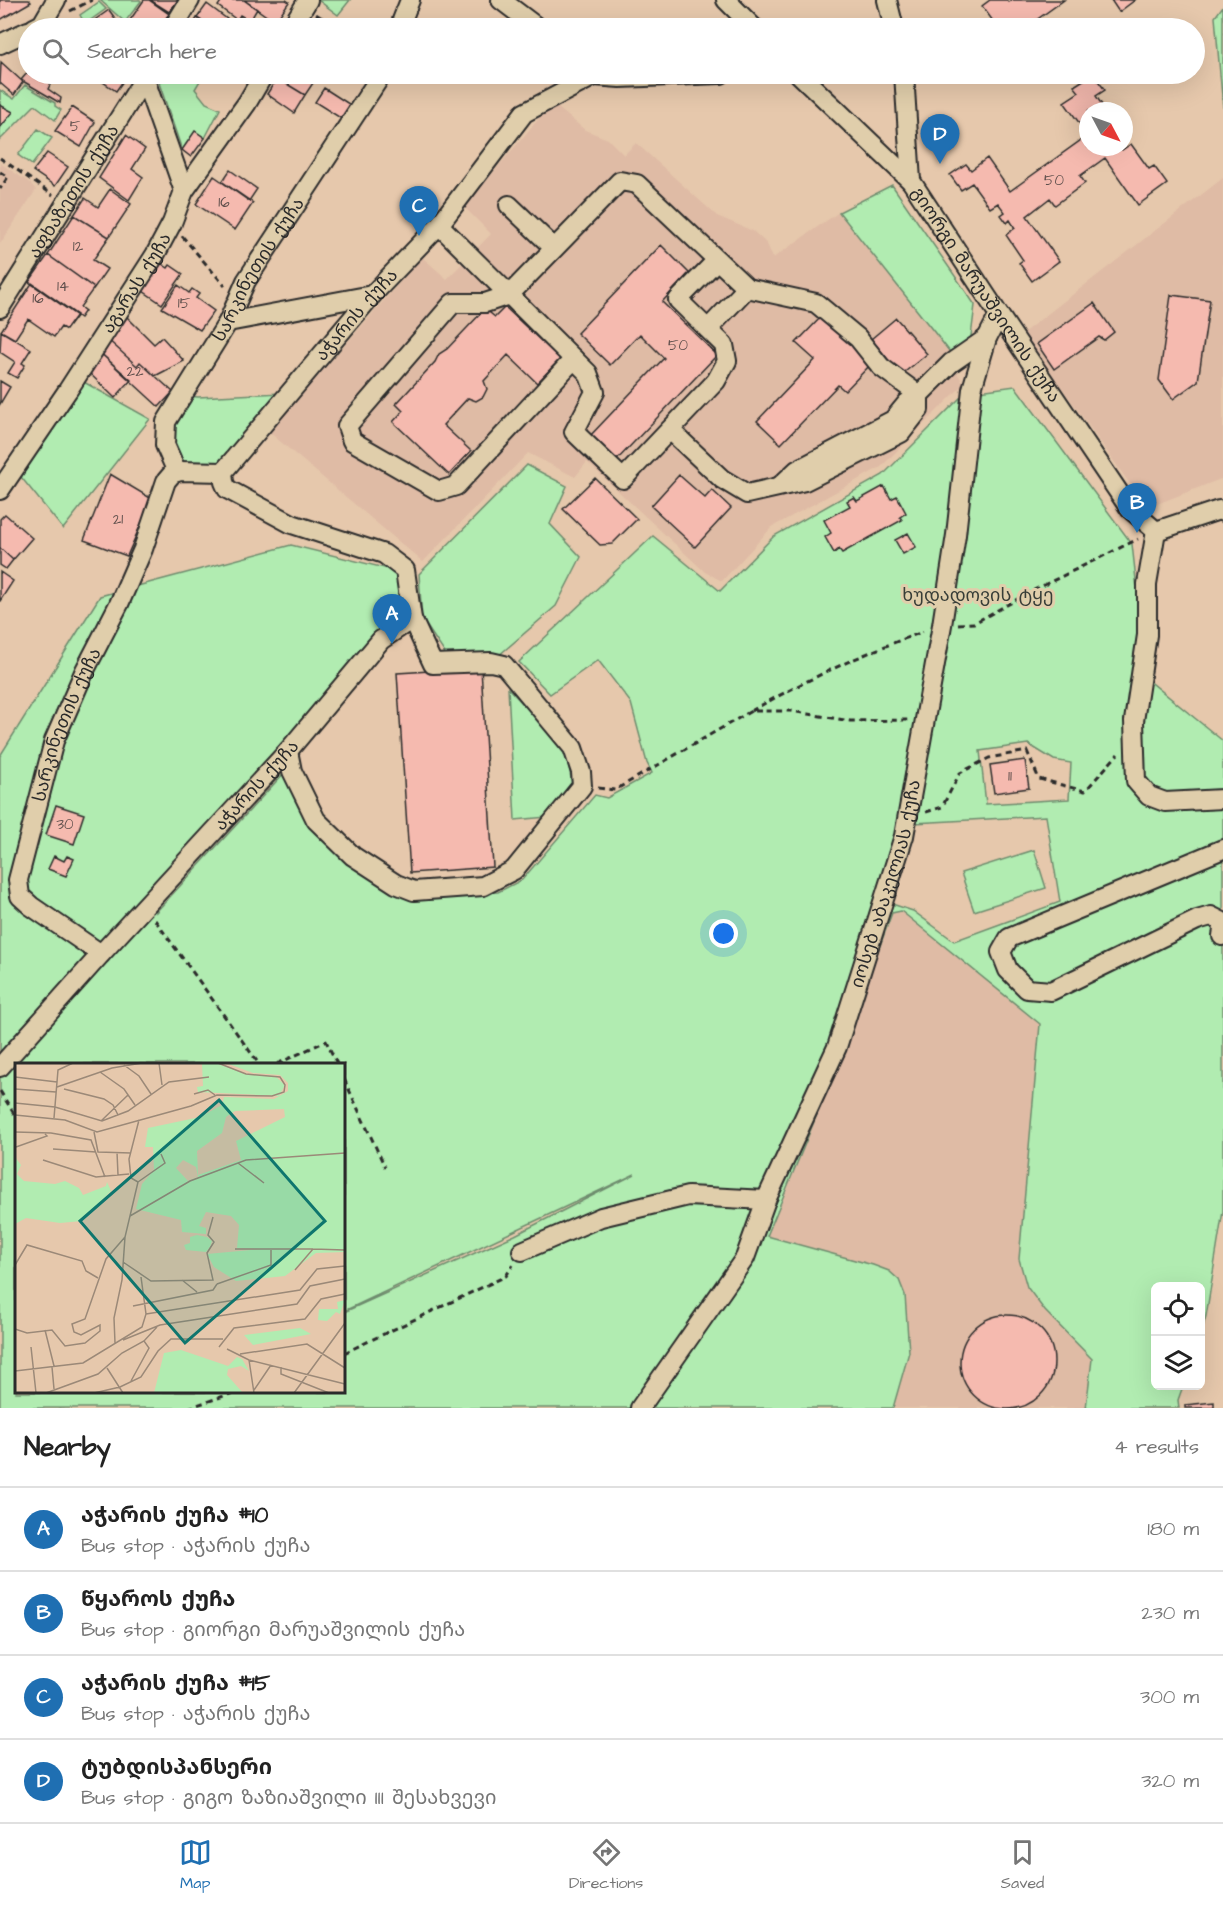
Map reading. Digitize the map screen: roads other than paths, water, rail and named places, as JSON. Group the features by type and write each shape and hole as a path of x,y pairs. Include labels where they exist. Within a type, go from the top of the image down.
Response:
{"street":[{"path":"46,18 56,0"},
{"path":"179,18 190,0"},
{"path":"297,18 308,0"},
{"path":"403,18 410,0"},
{"path":"501,0 525,18"},
{"path":"726,0 744,18"},
{"path":"887,0 892,18"},
{"path":"0,44 18,36"},
{"name":"აფხაზეთის ქუჩა","path":"0,308 140,84"},
{"path":"148,84 183,191"},
{"name":"აგარას ქუჩა","path":"0,490 155,255 172,223 183,191 247,104 258,84"},
{"name":"სარკინეთის ქუჩა","path":"101,954 20,896 18,880 54,741 143,549 166,482 172,474 177,472 165,445 166,422 228,322 246,281 375,84"},
{"name":"აჭარის ქუჩა","path":"223,472 372,296 439,225 524,113 575,84"},
{"name":"გიორგი მარუაშვილის ქუჩა","path":"809,84 911,181 1130,509 1156,531"},
{"path":"905,84 911,181"},
{"path":"574,359 456,486 439,491 352,441 347,426 453,303 485,303 509,295 620,181 637,184 747,288 816,303 858,338 881,367 919,395"},
{"path":"509,205 554,248"},
{"path":"439,225 588,373 595,392 574,432 624,479 716,381 727,361 724,345 678,300 717,260"},
{"path":"708,329 747,288"},
{"path":"228,322 372,296"},
{"name":"იოსებ აბაკელიას ქუჩა","path":"640,1408 745,1258 766,1200 837,1047 904,836 956,535 972,389 987,338 999,315"},
{"path":"670,430 722,478 747,494 780,486 797,470 893,420 907,403 919,395 951,363 987,338"},
{"path":"177,472 223,472 227,489 292,524 384,554 405,570 412,619 433,664 491,662 504,665 573,748 581,772 582,786 514,870 483,886 414,891 396,884 353,855 316,820 292,771 288,752"},
{"path":"1214,800 1165,802 1149,796 1136,781 1134,721 1147,635 1147,584 1156,531 1219,510 1223,512"},
{"name":"აჭარის ქუჩა","path":"0,1067 288,752 381,640 412,619"},
{"path":"1222,936 1221,921 1211,916 1197,920 1051,991 1027,989 1008,970 1001,952 1009,938 1223,849"},
{"path":"522,1251 601,1217 688,1196 766,1200"}],"place":[{"name":"ტუბდისპანსერი","path":"940,164"},
{"name":"აჭარის ქუჩა #15","path":"419,236"},
{"name":"წყაროს ქუჩა","path":"1137,533"},
{"name":"აჭარის ქუჩა #10","path":"392,644"}],"park label":[{"name":"ხუდადოვის ტყე","path":"978,595"}]}
